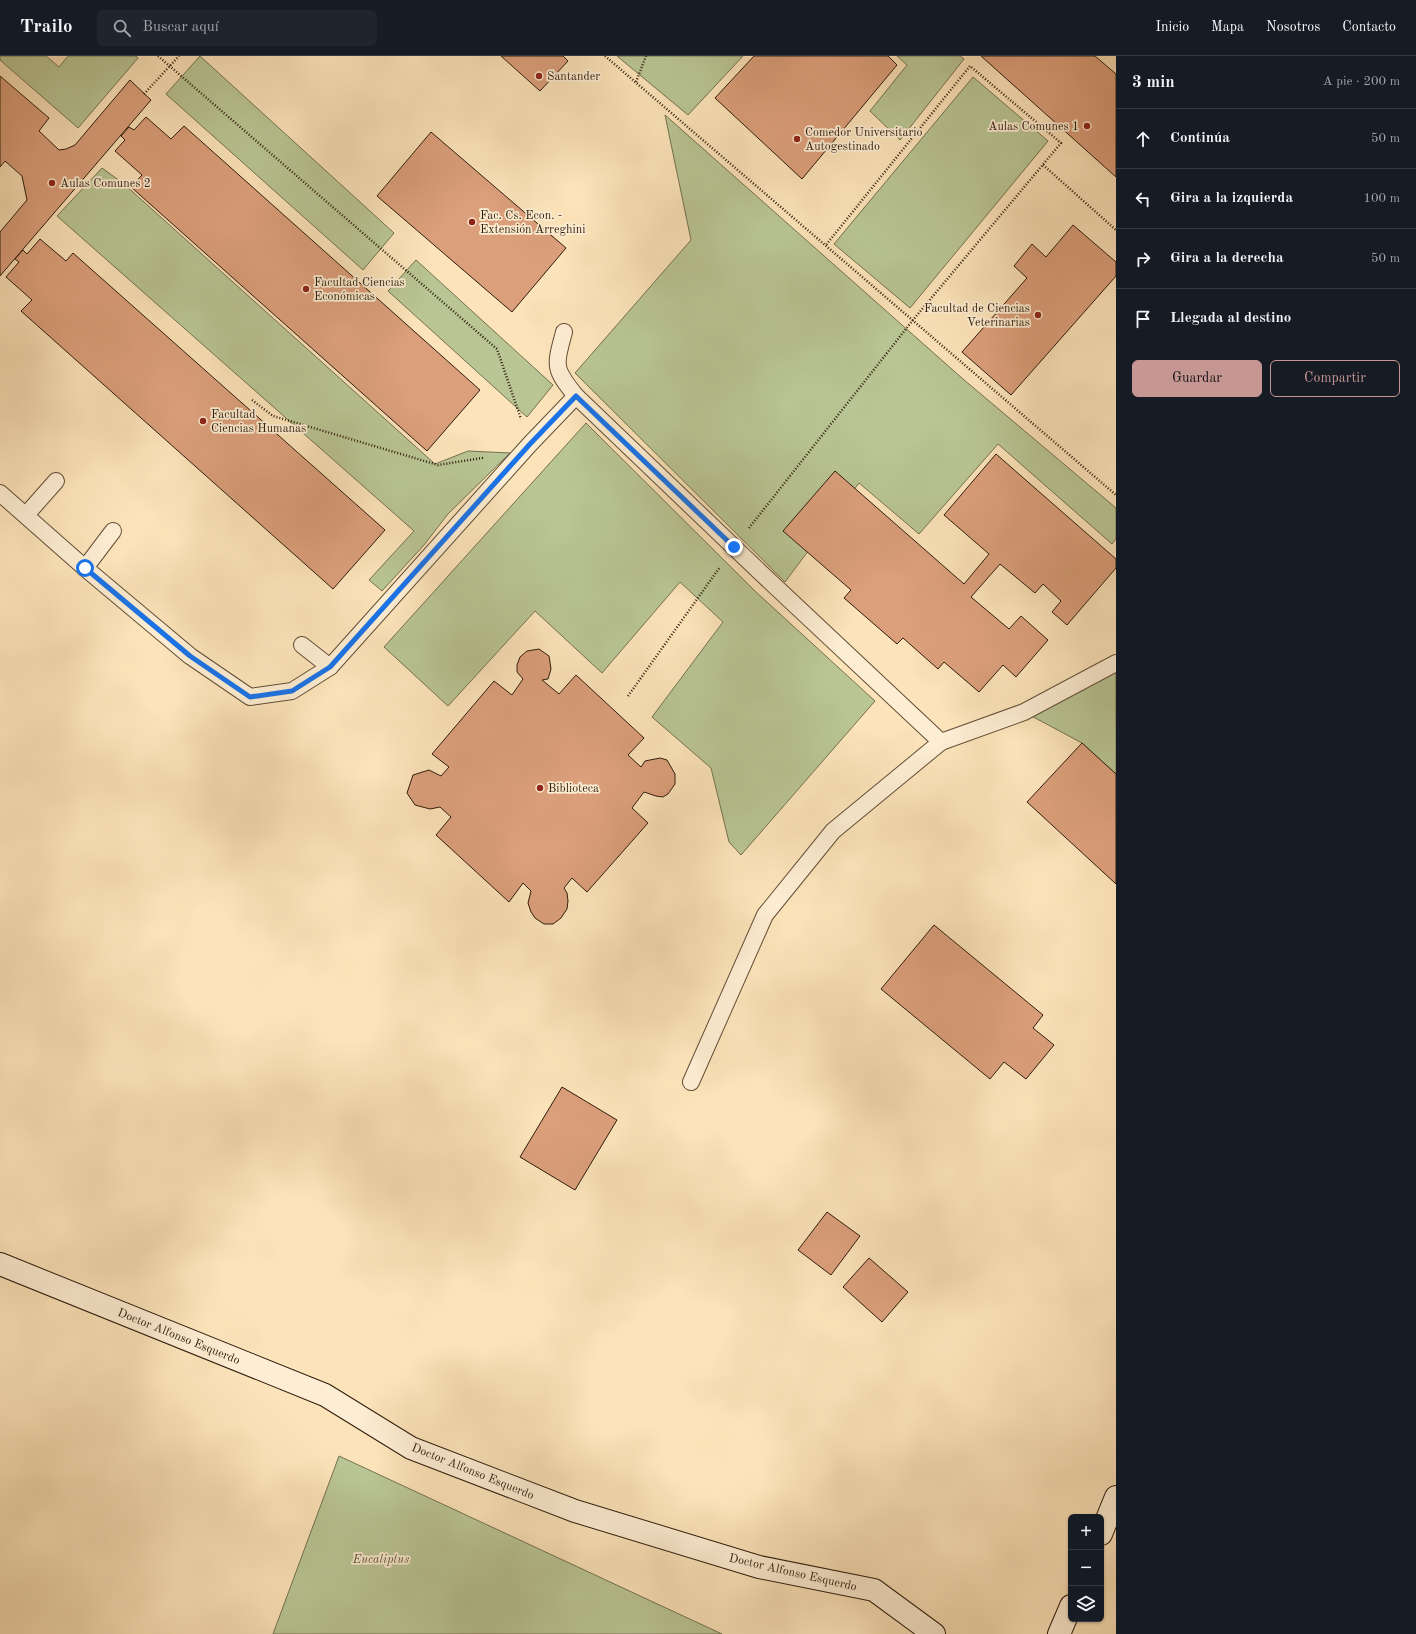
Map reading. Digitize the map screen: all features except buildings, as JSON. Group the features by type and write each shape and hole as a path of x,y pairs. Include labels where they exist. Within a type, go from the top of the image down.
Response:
{"street":[{"name":"Doctor Alfonso Esquerdo","path":"0,1264 325,1395 411,1448 575,1511 759,1567 874,1590 934,1634"},
{"path":"1104,1527 1116,1497"},
{"path":"1059,1634 1068,1613"}],"lane":[{"path":"564,332 556,359 561,377 576,396 766,579 941,742"},
{"path":"0,493 85,568 190,656 250,697 292,691 330,667 507,469 576,396"},
{"path":"26,515 56,481"},
{"path":"85,568 113,531"},
{"path":"302,645 330,667"},
{"path":"691,1082 766,915 833,831 941,742 1024,712 1116,663"}],"path":[{"path":"158,56 497,349 530,444"},
{"path":"144,94 179,56"},
{"path":"605,56 1116,495"},
{"path":"636,82 646,56"},
{"path":"628,696 734,547 914,320 1061,143 970,66 826,246"},
{"path":"1043,164 1116,230"},
{"path":"252,400 273,416 438,465 482,458 507,469"}],"green space":[{"path":"0,56 46,56 59,67 68,56 136,56 138,58 78,128 0,60"},
{"path":"200,56 394,233 363,270 166,94"},
{"path":"617,56 743,56 688,115"},
{"path":"897,56 960,56 964,59 900,140 870,111 907,65"},
{"path":"973,77 1048,141 910,308 834,244"},
{"path":"665,115 963,379 1116,508 1116,539 1112,544 998,444 919,534 859,483 785,582 575,373 691,240"},
{"path":"102,168 124,184 435,464 468,451 510,453 448,514 424,545 382,591 369,580 414,531 57,216"},
{"path":"416,260 553,385 527,417 388,291"},
{"path":"586,423 756,592 875,701 741,855 729,842 711,768 652,717 723,622 680,582 602,673 535,611 448,706 384,647"},
{"path":"1116,663 1116,774 1082,743 1024,712"},
{"name":"Eucaliptus","path":"339,1456 722,1634 273,1634"}],"place":[{"name":"Santander","path":"539,76"},
{"name":"Aulas Comunes 1","path":"1087,126"},
{"name":"Comedor Universitario Autogestinado","path":"797,139"},
{"name":"Aulas Comunes 2","path":"52,183"},
{"name":"Fac. Cs. Econ. - Extensión Arreghini","path":"472,222"},
{"name":"Facultad Ciencias Económicas","path":"306,289"},
{"name":"Facultad de Ciencias Veterinarias","path":"1038,315"},
{"name":"Facultad Ciencias Humanas","path":"203,421"},
{"name":"Biblioteca","path":"540,788"}],"route":[{"path":"85,568 190,656 250,697 292,691 330,667 530,444 576,396 734,547"}]}
